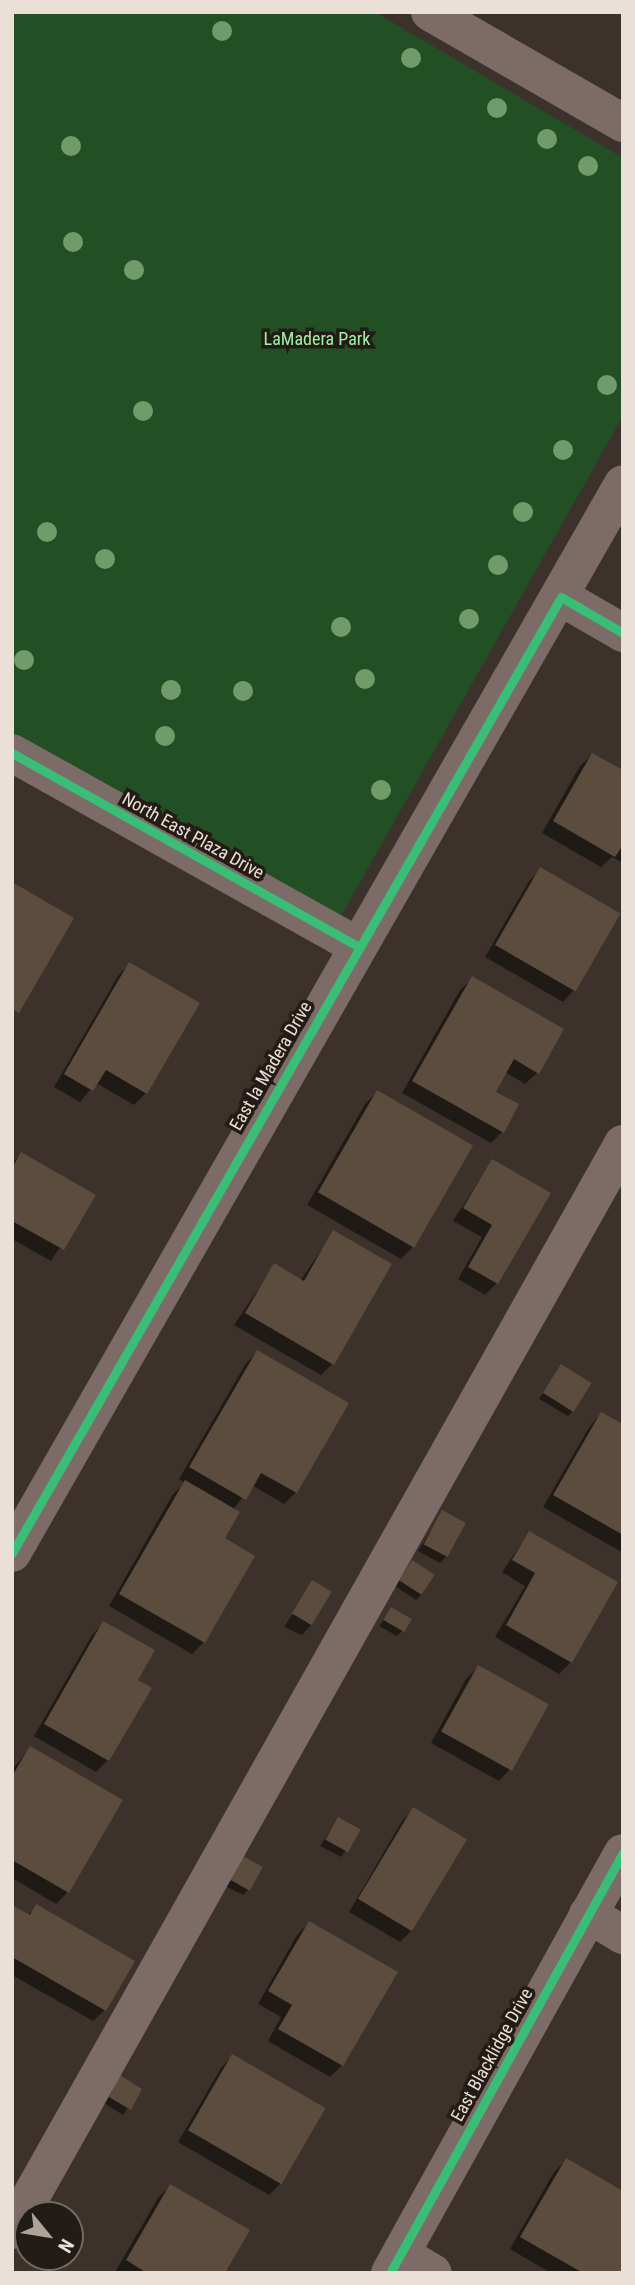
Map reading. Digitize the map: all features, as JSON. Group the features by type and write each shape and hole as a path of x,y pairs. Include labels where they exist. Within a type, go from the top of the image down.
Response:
{"street":[{"path":"430,12 623,123"},
{"name":"East la Madera Drive","path":"12,1553 358,946 561,597 623,484"},
{"path":"561,597 623,633"},
{"name":"North East Plaza Drive","path":"12,753 358,946"},
{"path":"12,2230 623,1144"},
{"name":"East Blacklidge Drive","path":"408,2266 588,1914 623,1853"},
{"path":"588,1914 623,1934"}],"green space":[{"name":"LaMadera Park","path":"12,12 375,12 623,158 623,416 336,925 12,733"}],"building":[{"path":"592,753 623,770 623,845 615,857 553,821"},
{"path":"540,867 621,914 576,991 495,945"},
{"path":"12,882 74,918 19,1013 12,1009"},
{"path":"129,962 200,1003 147,1094 106,1070 93,1091 64,1074"},
{"path":"472,976 564,1029 539,1074 514,1059 496,1092 519,1104 504,1133 412,1081"},
{"path":"377,1090 473,1146 414,1248 318,1192"},
{"path":"21,1152 96,1195 64,1250 12,1221 12,1168"},
{"path":"492,1159 551,1193 498,1284 468,1267 492,1225 463,1208"},
{"path":"333,1230 392,1264 334,1365 245,1313 274,1263 304,1281"},
{"path":"257,1350 349,1403 297,1493 261,1473 246,1500 189,1467"},
{"path":"561,1364 592,1383 574,1412 543,1393"},
{"path":"601,1412 623,1424 623,1535 553,1495"},
{"path":"185,1480 240,1512 225,1538 255,1556 205,1643 119,1594"},
{"path":"442,1510 466,1523 448,1557 424,1544"},
{"path":"529,1531 618,1582 572,1663 506,1625 535,1573 512,1560"},
{"path":"412,1560 435,1575 422,1595 399,1580"},
{"path":"312,1580 332,1592 312,1625 292,1613"},
{"path":"391,1607 412,1619 404,1632 383,1620"},
{"path":"103,1621 155,1650 138,1680 152,1688 109,1761 44,1724"},
{"path":"478,1665 549,1704 512,1771 441,1731"},
{"path":"30,1746 123,1800 69,1893 12,1860 12,1776"},
{"path":"413,1807 467,1839 412,1931 358,1899"},
{"path":"338,1817 361,1830 348,1852 325,1840"},
{"path":"241,1855 263,1867 250,1891 228,1879"},
{"path":"36,1904 135,1961 106,2011 12,1957 12,1905 30,1915"},
{"path":"309,1921 398,1972 343,2066 278,2029 292,2005 268,1991"},
{"path":"232,2054 326,2108 282,2184 188,2130"},
{"path":"120,2075 142,2089 131,2110 109,2097"},
{"path":"566,2158 623,2191 623,2273 583,2273 520,2237"},
{"path":"170,2184 250,2230 225,2273 147,2273 126,2260"}],"cycle path":[{"path":"12,1553 561,597 623,633"},
{"path":"12,753 358,946"},
{"path":"390,2273 623,1853"}]}
